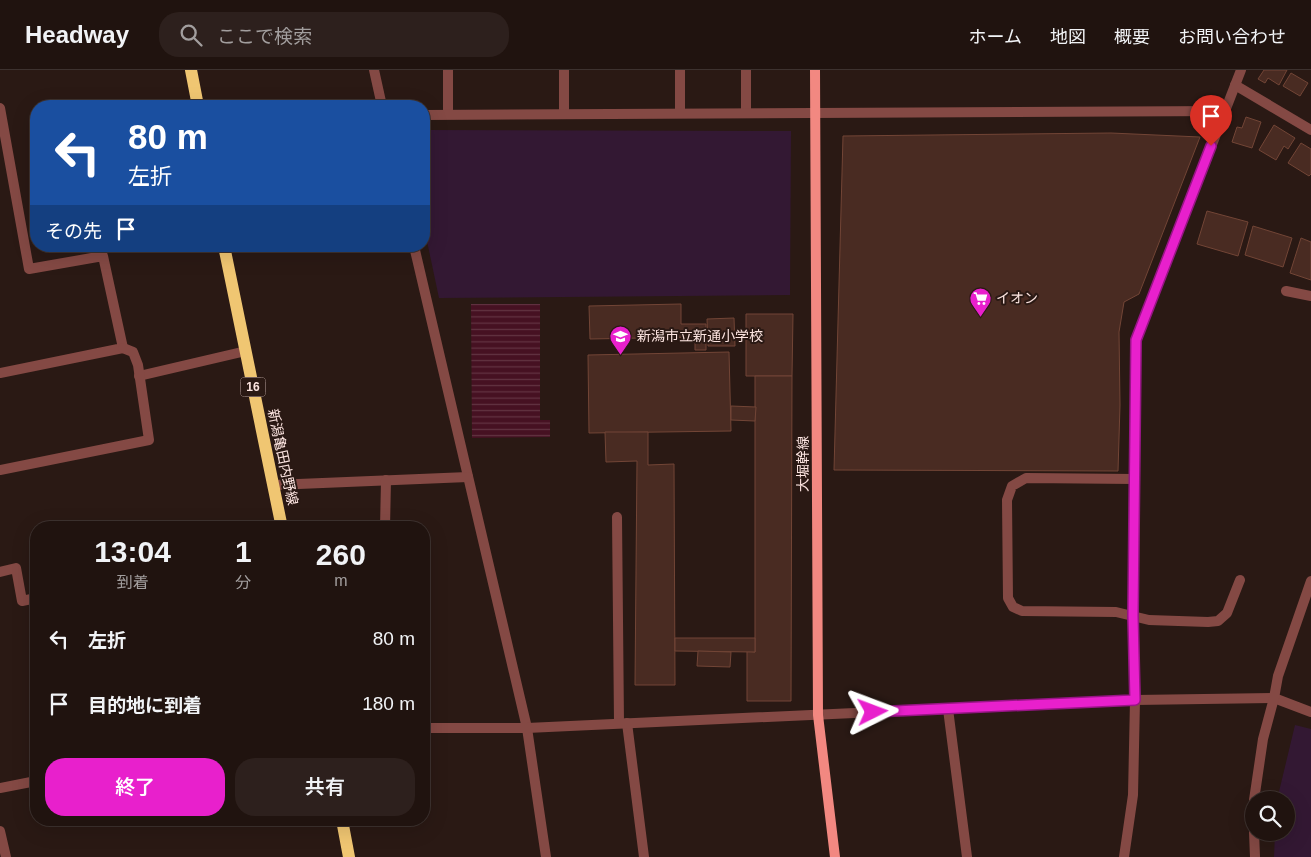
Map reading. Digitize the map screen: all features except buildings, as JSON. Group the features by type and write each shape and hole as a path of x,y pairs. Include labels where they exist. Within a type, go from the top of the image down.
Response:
{"main road":[{"path":"191,70 197,100"},
{"name":"新潟亀田内野線","path":"225,252 281,521"},
{"path":"343,826 349,857"}],"street":[{"path":"374,70 381,100"},
{"path":"448,70 448,114"},
{"path":"564,70 564,114"},
{"path":"680,70 680,113"},
{"path":"746,70 746,112"},
{"name":"大堀幹線","path":"815,70 818,715 835,857"},
{"path":"1124,857 1133,795 1136,340 1241,70"},
{"path":"1235,85 1311,130"},
{"path":"0,108 29,269 103,256 123,348"},
{"path":"430,115 1225,111"},
{"path":"415,252 527,728 546,857"},
{"path":"1286,291 1311,296"},
{"path":"0,373 123,348 133,352 139,376 149,440 0,470"},
{"path":"139,376 246,351"},
{"path":"274,485 468,477"},
{"path":"1135,480 1026,478 1012,486 1007,500 1008,598 1013,607 1022,611 1116,612 1149,620 1218,621 1227,613 1240,580"},
{"path":"385,521 386,480"},
{"path":"617,517 623,723 644,857"},
{"path":"0,572 16,568 22,601 30,599"},
{"path":"1255,791 1263,739 1278,676 1311,581"},
{"path":"430,728 527,728 1135,700 1274,698 1307,710"},
{"path":"948,709 967,857"},
{"path":"0,788 30,782"},
{"path":"0,831 6,857"},
{"path":"1254,841 1255,857"}],"shaded area":[{"path":"430,130 791,131 790,295 439,298 429,252"},
{"path":"471,304 540,304 540,420 550,420 550,437 472,438"},
{"path":"1295,725 1311,729 1311,857 1274,857 1275,841 1295,841 1295,791 1279,791"}],"place":[{"name":"イオン","path":"980,317"},
{"name":"新潟市立新通小学校","path":"621,355"}],"route":[{"path":"873,712 1135,700 1133,616 1136,340 1211,146"}]}
